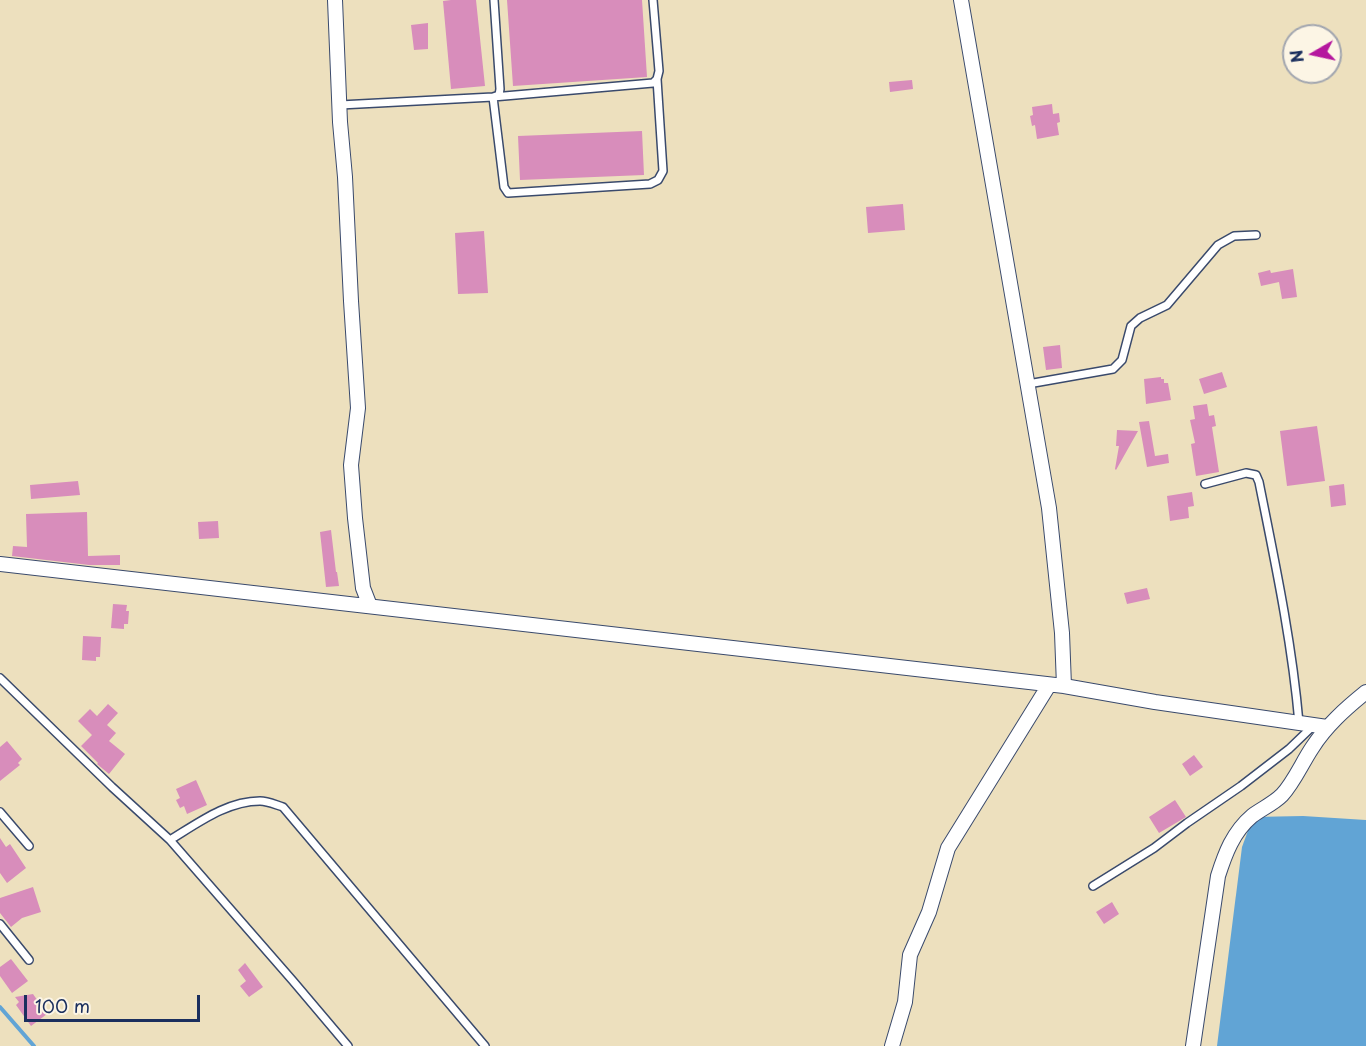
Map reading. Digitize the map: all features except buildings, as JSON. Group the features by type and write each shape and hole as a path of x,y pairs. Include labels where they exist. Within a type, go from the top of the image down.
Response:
{"street":[{"path":"335,0 358,408 351,465 363,588 370,606"},
{"path":"961,0 1049,508 1062,633 1064,686"},
{"path":"0,564 1064,686 1165,704 1320,726"},
{"path":"892,1046 905,1002 910,955 929,912 948,848 1049,685"},
{"path":"1193,1046 1218,876 1226,851 1235,835 1251,817 1283,795 1320,726 1366,692"}],"lane":[{"path":"493,97 499,95 500,89 494,0"},
{"path":"493,97 504,187 508,193 650,184 658,180 663,171 657,79 659,71 653,0"},
{"path":"340,105 493,97 653,83 657,79"},
{"path":"1028,384 1113,369 1122,360 1131,326 1140,318 1167,305 1218,245 1234,236 1256,235"},
{"path":"1205,484 1245,473 1256,475 1259,482 1292,657 1299,723"},
{"path":"0,678 170,840 348,1046"},
{"path":"1093,886 1154,848 1320,726"},
{"path":"170,840 202,820 233,805 262,801 283,807 485,1046"},
{"path":"0,812 29,846"},
{"path":"0,924 30,960"}],"water":[{"path":"1303,816 1366,820 1366,1046 1217,1046 1242,847 1253,817"}],"waterway":[{"path":"0,1007 34,1046"}]}
